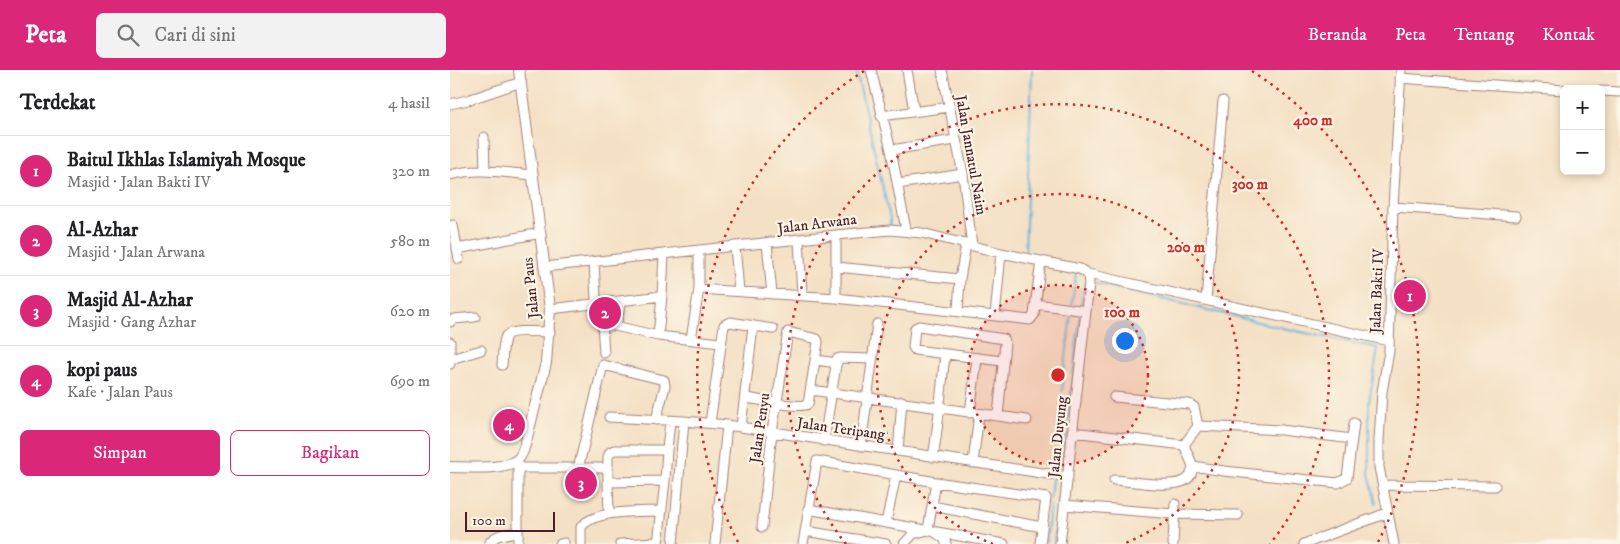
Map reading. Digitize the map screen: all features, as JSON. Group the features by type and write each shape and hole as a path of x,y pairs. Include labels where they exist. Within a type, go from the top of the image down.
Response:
{"main road":[{"name":"Jalan Paus","path":"518,464 525,445 546,363 550,332 550,309 519,70"},
{"path":"450,467 518,464"}],"street":[{"path":"871,70 891,150 906,230"},
{"path":"907,70 914,111"},
{"name":"Jalan Jannatul Naim","path":"942,70 962,174 969,245 960,279 958,311"},
{"path":"1400,74 1560,90"},
{"name":"Jalan Bakti IV","path":"1394,544 1379,467 1379,440 1382,392 1389,341 1393,207 1400,74"},
{"path":"450,104 468,100 521,82"},
{"path":"1605,92 1620,92"},
{"path":"1206,300 1223,101"},
{"path":"881,116 950,107"},
{"path":"484,137 485,171"},
{"path":"891,150 955,140"},
{"path":"450,175 471,170 533,175"},
{"path":"898,184 962,174"},
{"path":"1393,207 1516,216"},
{"path":"453,225 459,259"},
{"name":"Jalan Arwana","path":"544,267 799,240 836,234 906,230 1001,253 1080,269 1088,274 1389,341"},
{"path":"457,248 541,233"},
{"path":"836,234 836,298"},
{"path":"799,240 802,295"},
{"path":"767,243 772,294"},
{"path":"735,246 738,291"},
{"path":"691,339 699,289 699,250"},
{"path":"995,316 1001,253"},
{"path":"658,336 664,254"},
{"path":"699,289 836,298 1031,320 1036,304 1041,261"},
{"path":"594,263 598,303 597,316 602,323 604,353"},
{"path":"836,267 960,279"},
{"name":"Jalan Duyung","path":"1060,544 1090,280 1088,274"},
{"path":"550,309 662,296"},
{"path":"616,326 621,301"},
{"path":"1036,304 1086,311"},
{"path":"450,322 475,317"},
{"path":"710,423 724,325 728,322 773,329"},
{"path":"602,323 658,336 721,343"},
{"path":"861,446 877,324"},
{"path":"741,427 752,326"},
{"path":"998,416 1005,341 1003,338 916,327 914,349 1002,362"},
{"path":"502,365 505,338 508,334 514,332 550,332"},
{"name":"Jalan Penyu","path":"762,527 772,432 788,332 817,339 816,360"},
{"path":"450,342 450,361 481,350"},
{"path":"933,457 939,426 945,355"},
{"path":"824,441 837,363 840,358 872,359"},
{"path":"973,463 977,359"},
{"path":"747,398 806,405 811,390 816,360 837,363"},
{"path":"578,469 603,365 664,380 665,386 656,420"},
{"path":"811,390 902,401 939,409 1027,420"},
{"path":"1114,397 1189,404 1194,407 1198,426 1184,445"},
{"path":"898,451 902,401"},
{"name":"Jalan Teripang","path":"609,417 727,425 1068,477"},
{"path":"626,544 658,543 670,421"},
{"path":"673,544 684,421"},
{"path":"1193,466 1338,483 1347,478 1354,423"},
{"path":"716,544 727,425"},
{"path":"1198,426 1281,430 1352,439"},
{"path":"1072,432 1184,445"},
{"path":"1114,480 1174,484 1185,481 1190,477 1193,466 1184,445"},
{"path":"609,514 608,456 610,452 614,450 666,450"},
{"path":"803,544 817,461 936,482 1046,498 1040,544"},
{"path":"518,544 518,464 578,469 608,468"},
{"path":"886,523 896,475"},
{"path":"608,482 664,481"},
{"path":"928,530 936,482"},
{"path":"1383,485 1495,486"},
{"path":"1173,544 1175,504"},
{"path":"1064,505 1174,514 1238,515"},
{"path":"932,506 1042,528"},
{"path":"808,509 1004,544"},
{"path":"582,544 580,532 584,524 609,514 662,511"},
{"path":"1304,544 1387,513"},
{"path":"904,544 913,534 928,530 939,534 945,539 946,544"},
{"path":"805,531 886,544"},
{"path":"489,544 496,536 517,532"},
{"path":"1060,544 1068,544"}],"waterway":[{"path":"856,70 890,219 890,228"},
{"path":"1025,253 1032,70"},
{"path":"1072,304 1076,272"},
{"path":"1081,305 1085,283"},
{"path":"1095,283 1287,329 1378,348 1369,402 1369,474 1376,503"},
{"path":"1062,391 1071,314"},
{"path":"1062,471 1080,315"},
{"path":"1050,499 1052,479"},
{"path":"1054,544 1061,481"},
{"path":"1046,544 1050,504"}],"place":[{"name":"Baitul Ikhlas Islamiyah Mosque","path":"1410,296"},
{"name":"Al-Azhar","path":"605,313"},
{"name":"kopi paus","path":"509,425"},
{"name":"Masjid Al-Azhar","path":"581,483"}]}
